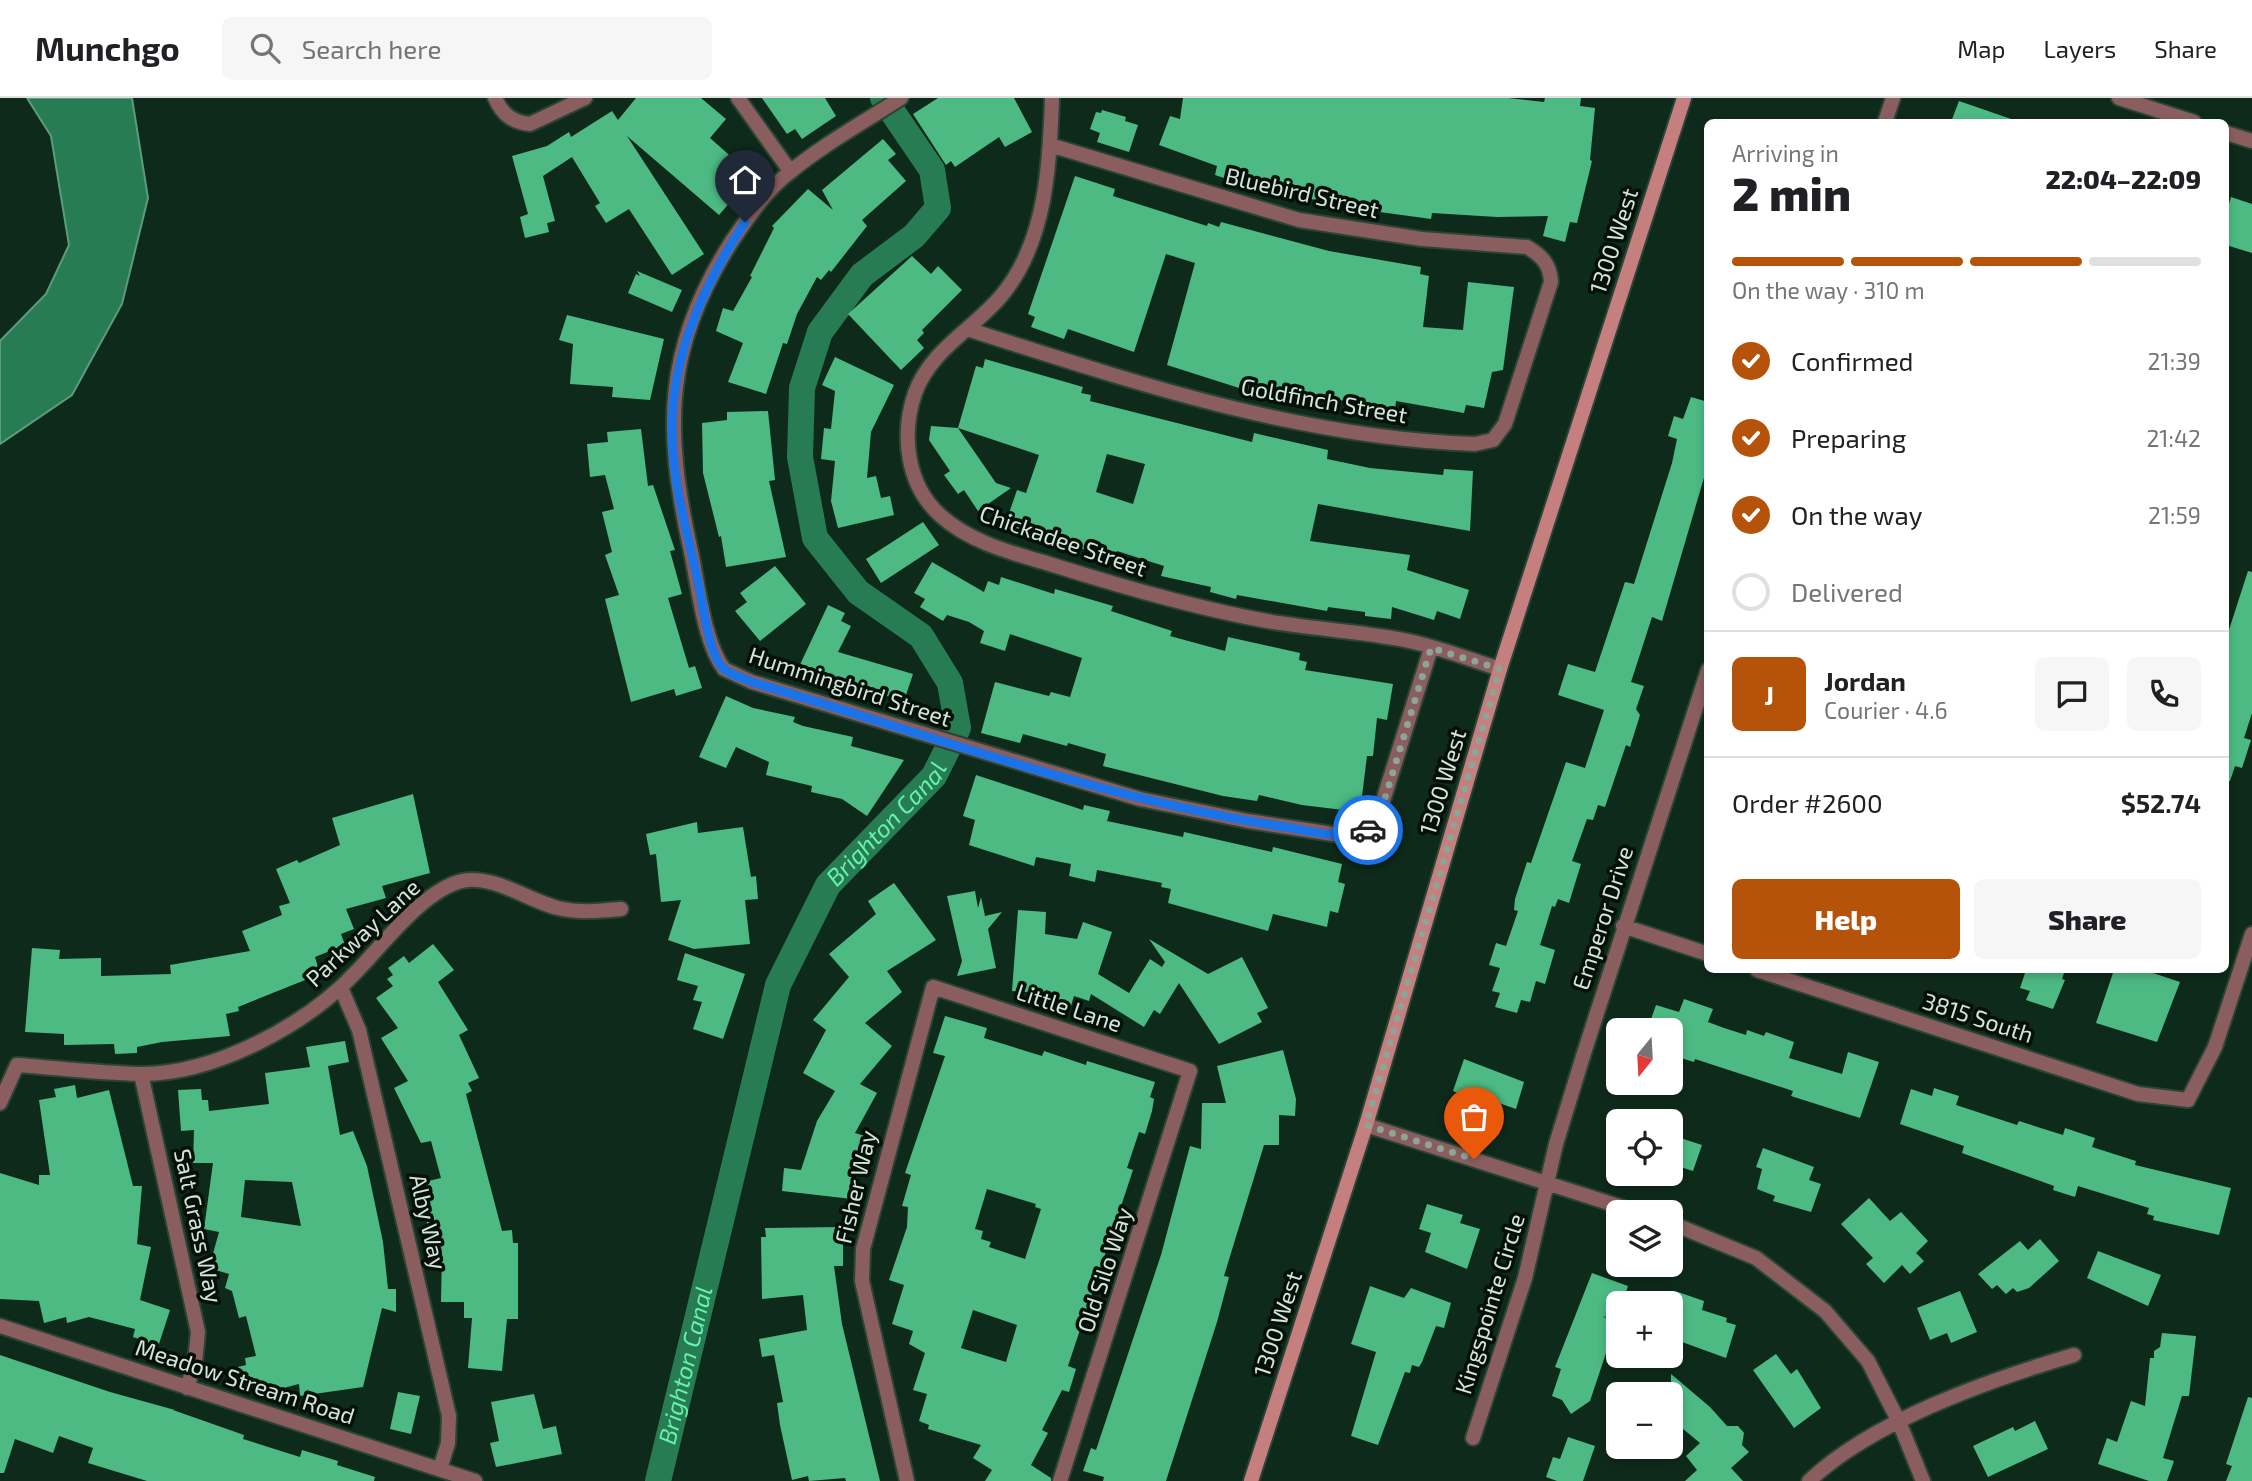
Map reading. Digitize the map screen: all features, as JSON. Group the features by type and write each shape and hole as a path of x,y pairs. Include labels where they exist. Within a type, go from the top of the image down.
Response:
{"street":[{"path":"495,98 504,114 530,124 585,98"},
{"path":"738,98 790,171"},
{"name":"Chickadee Street","path":"1052,98 1050,145 1034,237 1019,270 1002,296 929,366 916,390 908,418 907,442 916,480 926,501 942,517 992,545 1122,587 1268,621 1404,640 1500,669"},
{"name":"1300 West","path":"1251,1481 1366,1125 1500,669 1684,98"},
{"path":"1886,119 1893,98"},
{"path":"2119,98 2185,119"},
{"name":"Hummingbird Street","path":"899,99 790,171 771,190 745,222 709,280 686,340 675,389 673,451 677,483 718,661 736,676 1102,789 1210,814 1346,836 1370,829 1381,811 1431,648"},
{"path":"2229,134 2252,141"},
{"name":"Bluebird Street","path":"1050,145 1300,220 1422,239 1527,247 1546,261"},
{"name":"Goldfinch Street","path":"967,329 1197,401 1267,417 1331,429 1475,444 1493,440 1505,424 1551,282 1546,261"},
{"name":"Emperor Drive","path":"1548,1182 1556,1144 1623,926 1704,682"},
{"name":"Parkway Lane","path":"0,1103 17,1065 141,1074 201,1064 245,1048 314,1011 341,988 418,907 448,886 464,880 486,882 559,908 590,912 621,909"},
{"path":"1623,926 1704,953"},
{"name":"3815 South","path":"1766,973 2138,1094 2188,1100 2215,1047 2252,934"},
{"name":"Alby Way","path":"341,988 359,1030 449,1416 448,1443 440,1469"},
{"name":"Little Lane","path":"933,988 1190,1071"},
{"name":"Fisher Way","path":"907,1481 862,1281 863,1249 903,1090 933,988"},
{"name":"Old Silo Way","path":"1060,1481 1190,1071"},
{"name":"Salt Grass Way","path":"141,1074 198,1332 195,1362 187,1388"},
{"path":"1366,1125 1606,1202"},
{"name":"Kingspointe Circle","path":"1473,1438 1525,1278 1548,1182"},
{"path":"1683,1228 1756,1258 1825,1311 1868,1361 1899,1422 1923,1481"},
{"name":"Meadow Stream Road","path":"0,1326 475,1481"},
{"path":"1809,1481 1856,1444 1899,1422 2019,1371 2074,1355"}],"shaded area":[{"path":"27,98 132,98 148,198 122,304 72,395 0,444 0,341 46,294 69,245 51,136"}],"building":[{"path":"636,98 701,98 726,119 710,138 753,176 719,215 627,136 704,254 672,275 629,209 606,223 595,206 600,203 572,157 543,176 555,221 547,223 549,232 525,238 520,217 528,214 512,156 547,146 569,132 571,137 612,111 618,120"},
{"path":"762,98 825,98 836,116 802,139 795,129 787,134"},
{"path":"938,98 1014,98 1032,132 1005,147 999,137 955,167 951,161 946,165 913,114"},
{"path":"1183,98 1508,98 1544,102 1545,98 1581,98 1580,106 1595,108 1592,161 1577,223 1570,222 1565,242 1543,236 1548,216 1497,217 1432,213 1431,219 1310,199 1308,193 1249,178 1237,177 1236,182 1215,175 1217,166 1159,145 1170,116 1180,119"},
{"path":"1959,101 2011,119 1952,119"},
{"path":"1102,110 1126,117 1125,121 1138,125 1129,152 1097,142 1100,133 1090,129 1096,112 1101,113"},
{"path":"883,139 896,154 888,160 906,181 862,220 867,226 831,272 829,270 821,280 817,277 797,314 787,344 783,343 766,394 728,382 743,343 716,331 723,308 733,311 752,277 750,276 774,228 772,226 808,189 833,210 822,190"},
{"path":"1075,176 1115,189 1113,196 1207,226 1208,223 1219,227 1221,222 1329,251 1421,267 1420,274 1429,276 1423,327 1463,330 1468,282 1514,287 1503,370 1492,372 1484,408 1466,405 1464,413 1396,401 1395,410 1289,391 1286,403 1167,365 1195,263 1166,254 1134,352 1068,329 1064,339 1031,327 1035,317 1028,314"},
{"path":"2231,197 2252,204 2252,253 2229,246"},
{"path":"912,256 931,274 938,266 962,290 922,330 924,333 917,340 924,348 901,370 848,314"},
{"path":"637,271 682,290 672,312 628,293 636,274 640,276"},
{"path":"567,315 664,339 650,400 612,397 613,387 570,384 573,344 559,340"},
{"path":"835,357 894,385 871,432 867,478 876,476 881,498 890,496 894,515 838,528 831,501 835,461 821,459 824,428 831,429 835,391 822,385"},
{"path":"985,359 1083,387 1081,393 1091,395 1090,401 1252,442 1254,433 1328,450 1327,459 1370,468 1443,475 1444,469 1473,471 1470,531 1318,504 1310,541 1410,555 1407,570 1469,590 1460,619 1437,611 1434,620 1392,607 1391,619 1365,616 1365,612 1328,607 1327,611 1237,595 1236,599 1210,592 1211,587 1161,576 1164,566 1117,551 1114,558 1015,529 1017,522 1007,519 1017,490 1026,493 1039,455 958,428 976,366 983,368","holes":["1107,454 1145,464 1133,504 1096,492"]},
{"path":"1691,397 1704,401 1704,478 1662,621 1652,617 1631,682 1644,686 1636,709 1640,715 1630,747 1626,745 1605,807 1598,805 1593,820 1587,819 1572,861 1581,864 1569,903 1558,899 1555,907 1552,906 1540,945 1555,950 1545,984 1536,981 1530,1002 1521,1000 1517,1013 1495,1007 1500,993 1492,991 1500,968 1489,965 1496,943 1506,946 1518,911 1514,910 1515,899 1527,862 1531,863 1566,762 1585,768 1604,710 1558,695 1568,664 1595,672 1625,582 1634,584 1672,463 1677,439 1668,436 1674,416 1683,419"},
{"path":"768,411 775,480 769,481 786,557 726,567 721,536 719,537 703,473 702,423 727,420 727,412"},
{"path":"931,426 958,428 996,483 1011,488 978,511 964,490 958,494 944,475 950,471 929,440"},
{"path":"641,429 648,486 653,485 675,550 670,551 682,594 668,598 689,668 695,666 702,688 676,696 674,689 631,702 605,599 619,595 605,555 612,552 602,512 614,509 605,475 590,477 587,444 608,442 607,432"},
{"path":"923,522 939,545 881,583 866,559"},
{"path":"932,562 984,592 988,581 999,585 1001,577 1054,594 1055,589 1113,606 1111,611 1172,631 1170,636 1225,651 1228,637 1300,653 1299,660 1307,662 1305,670 1393,684 1387,720 1377,718 1373,756 1367,756 1360,812 1302,805 1259,795 1257,801 1223,796 1103,766 1106,754 1068,743 1067,746 1023,734 1020,743 981,733 995,682 1049,696 1051,692 1070,697 1082,658 1010,634 1005,651 980,643 984,631 969,622 947,615 943,621 920,607 925,599 914,593"},
{"path":"775,566 806,604 760,641 735,611 747,602 740,593"},
{"path":"2248,571 2252,572 2252,713 2244,738 2251,740 2242,768 2235,766 2230,781 2229,781 2229,630"},
{"path":"828,605 845,613 841,621 851,626 838,652 913,674 904,701 826,678 823,683 797,671"},
{"path":"726,696 753,708 795,717 793,722 803,726 853,737 851,746 904,760 867,816 842,799 811,792 812,786 766,775 769,762 736,747 726,768 699,757"},
{"path":"976,775 1083,810 1084,805 1110,811 1107,821 1183,837 1184,832 1272,852 1273,847 1342,864 1338,882 1345,884 1338,913 1330,911 1327,927 1273,914 1268,931 1168,903 1171,889 1161,887 1162,883 1097,870 1095,882 1069,876 1071,864 1036,857 1034,866 969,845 975,820 963,816"},
{"path":"413,794 430,873 382,886 386,898 346,909 354,929 341,934 345,945 315,957 320,974 238,1007 239,1011 226,1014 230,1036 162,1042 137,1047 137,1053 115,1054 114,1044 64,1045 64,1034 25,1032 32,948 60,950 59,959 101,958 101,976 171,974 170,965 250,951 242,931 282,915 279,906 290,903 276,869 297,860 299,863 340,845 332,818"},
{"path":"697,822 698,833 743,827 751,877 756,876 758,899 745,900 750,944 694,949 668,940 681,900 661,902 656,854 650,855 646,834"},
{"path":"894,883 936,940 887,971 902,992 865,1023 892,1046 860,1084 877,1093 855,1133 868,1137 852,1199 782,1191 784,1168 801,1170 817,1121 835,1091 803,1073 826,1030 813,1020 849,977 829,954 876,914 868,901"},
{"path":"975,891 978,908 981,897 985,916 1002,912 988,929 996,968 957,976 962,961 947,896"},
{"path":"1018,910 1046,912 1045,934 1077,939 1083,922 1112,932 1098,974 1129,993 1150,959 1162,967 1165,962 1149,939 1208,974 1242,957 1268,1008 1257,1013 1262,1022 1219,1044 1179,983 1160,1014 1154,1010 1144,1027 1091,994 1089,1001 1074,996 1070,1009 1049,1002 1051,994 1012,991"},
{"path":"433,944 454,970 438,982 468,1030 459,1035 479,1078 468,1083 472,1091 466,1094 502,1231 512,1230 513,1243 518,1243 518,1319 507,1319 502,1371 468,1368 472,1318 464,1318 464,1302 441,1302 442,1253 432,1254 420,1183 441,1178 431,1141 421,1143 394,1088 408,1081 381,1038 398,1028 376,998 393,986 387,979 393,975 388,968 404,956 409,963"},
{"path":"685,953 745,974 723,1039 693,1029 702,1002 693,1000 698,986 677,980"},
{"path":"2025,973 2064,973 2062,979 2065,980 2053,1009 2026,1000 2030,991 2020,988"},
{"path":"2113,973 2153,973 2180,982 2157,1042 2096,1023"},
{"path":"1684,999 1713,1009 1708,1022 1746,1035 1747,1030 1764,1036 1766,1032 1794,1042 1789,1058 1842,1074 1848,1052 1879,1062 1860,1118 1791,1096 1793,1091 1695,1059 1694,1062 1684,1059 1684,1018 1652,1018 1656,1005 1679,1012"},
{"path":"945,1016 987,1028 984,1038 1042,1056 1044,1051 1086,1065 1087,1061 1155,1082 1150,1097 1154,1099 1152,1111 1145,1134 1139,1132 1127,1168 1133,1170 1068,1366 1076,1369 1069,1392 1062,1390 1042,1430 1048,1433 1031,1465 1051,1478 1051,1481 985,1481 992,1470 973,1458 981,1445 928,1429 929,1425 919,1421 927,1394 913,1390 925,1353 909,1344 913,1331 892,1324 904,1285 889,1280 907,1227 908,1207 902,1206 911,1175 905,1173 945,1056 933,1053","holes":["987,1189 1036,1204 1035,1207 1041,1209 1025,1259 989,1247 991,1242 981,1239 983,1231 975,1229","973,1310 1017,1325 1006,1362 961,1348"]},
{"path":"345,1041 349,1062 328,1066 340,1135 353,1131 367,1166 383,1242 388,1289 396,1289 396,1312 382,1308 363,1387 300,1396 299,1384 264,1393 264,1389 252,1392 251,1385 242,1387 238,1367 246,1365 245,1358 256,1356 246,1316 239,1318 232,1291 225,1288 229,1274 209,1268 219,1232 204,1229 213,1163 193,1163 194,1130 181,1131 178,1090 201,1089 202,1100 208,1100 209,1111 269,1104 265,1073 310,1067 306,1047","holes":["245,1180 292,1182 301,1226 241,1217"]},
{"path":"1283,1050 1296,1099 1295,1116 1279,1115 1279,1145 1264,1145 1224,1276 1229,1277 1217,1322 1166,1481 1103,1481 1104,1477 1083,1471 1091,1448 1096,1450 1161,1255 1190,1146 1201,1149 1202,1103 1226,1103 1217,1066"},
{"path":"1464,1059 1524,1082 1516,1109 1493,1101 1491,1108 1453,1091"},
{"path":"75,1085 77,1098 109,1090 133,1186 142,1186 137,1244 151,1247 140,1300 170,1310 158,1347 138,1341 139,1339 133,1337 135,1329 89,1317 67,1323 66,1317 44,1323 39,1301 0,1299 0,1173 39,1185 39,1175 50,1175 39,1100 56,1097 54,1089"},
{"path":"1934,1088 1959,1096 1956,1105 2017,1125 2019,1121 2063,1135 2065,1128 2095,1138 2092,1147 2136,1161 2135,1165 2231,1188 2219,1235 2153,1220 2154,1216 2147,1214 2149,1208 2078,1186 2075,1197 2053,1190 2054,1186 1962,1153 1964,1146 1900,1124 1911,1089 1932,1096"},
{"path":"1683,1139 1702,1145 1693,1171 1683,1168"},
{"path":"1763,1148 1814,1167 1809,1180 1821,1184 1811,1212 1773,1201 1775,1196 1757,1189 1762,1169 1756,1167"},
{"path":"1869,1198 1890,1221 1901,1212 1928,1241 1916,1253 1924,1261 1910,1274 1902,1265 1884,1283 1866,1264 1873,1258 1841,1224"},
{"path":"1427,1204 1463,1215 1460,1223 1480,1229 1467,1269 1425,1252 1431,1233 1419,1229"},
{"path":"843,1227 843,1266 834,1266 842,1324 880,1481 846,1481 845,1478 809,1481 808,1476 792,1480 780,1425 777,1403 783,1402 774,1355 762,1357 759,1339 807,1330 803,1295 762,1299 761,1237 766,1237 765,1228"},
{"path":"2040,1239 2059,1261 2029,1288 2017,1292 2013,1288 2006,1294 1997,1285 1992,1289 1978,1274 2020,1241 2028,1250"},
{"path":"2098,1251 2161,1275 2148,1306 2087,1278"},
{"path":"1592,1273 1628,1286 1626,1291 1606,1291 1606,1317 1603,1316 1606,1318 1606,1353 1590,1401 1571,1414 1562,1400 1552,1396 1561,1369 1555,1367"},
{"path":"1370,1286 1404,1298 1411,1288 1451,1303 1444,1328 1436,1326 1419,1367 1412,1365 1410,1373 1405,1372 1378,1445 1351,1436 1376,1352 1351,1344"},
{"path":"1960,1291 1977,1332 1951,1343 1947,1333 1930,1340 1917,1308"},
{"path":"1683,1294 1704,1301 1702,1310 1727,1318 1726,1322 1736,1325 1726,1358 1683,1342"},
{"path":"2162,1333 2196,1336 2189,1396 2182,1396 2163,1458 2174,1461 2167,1481 2149,1481 2098,1464 2107,1438 2117,1442 2131,1401 2145,1406 2150,1358 2154,1358 2154,1351 2160,1347"},
{"path":"1776,1354 1791,1374 1797,1369 1821,1408 1794,1428 1753,1370"},
{"path":"0,1355 110,1392 175,1410 244,1435 243,1439 300,1457 302,1450 338,1461 337,1465 375,1477 374,1481 147,1481 88,1463 93,1448 59,1436 53,1453 15,1439 4,1473 0,1473"},
{"path":"1671,1374 1680,1382 1671,1382"},
{"path":"1683,1384 1727,1426 1738,1426 1744,1433 1742,1445 1749,1452 1731,1468 1743,1481 1685,1481 1697,1470 1686,1456 1700,1443 1683,1429"},
{"path":"398,1392 420,1396 411,1434 390,1429"},
{"path":"534,1394 543,1429 556,1426 562,1454 496,1467 490,1443 499,1441 491,1402"},
{"path":"2248,1397 2252,1398 2252,1481 2226,1481 2232,1466 2226,1464"},
{"path":"2035,1421 2048,1449 1988,1477 1973,1446 2013,1427 2015,1431"},
{"path":"1568,1437 1595,1446 1583,1481 1557,1481 1546,1477 1553,1457 1560,1459"}],"waterway":[{"name":"Brighton Canal","path":"658,1481 778,985 828,885 934,776 958,728 950,683 921,636 858,592 815,538 800,457 802,388 820,332 862,275 914,236 938,208 932,170 883,98"}],"way so far":[{"path":"1368,830 1381,811 1431,648 1500,669 1366,1125 1474,1159"}],"route":[{"path":"745,222 709,280 697,307 675,389 673,415 673,451 679,494 712,643 724,669 752,682 1140,799 1248,821 1346,836 1368,830"}]}
